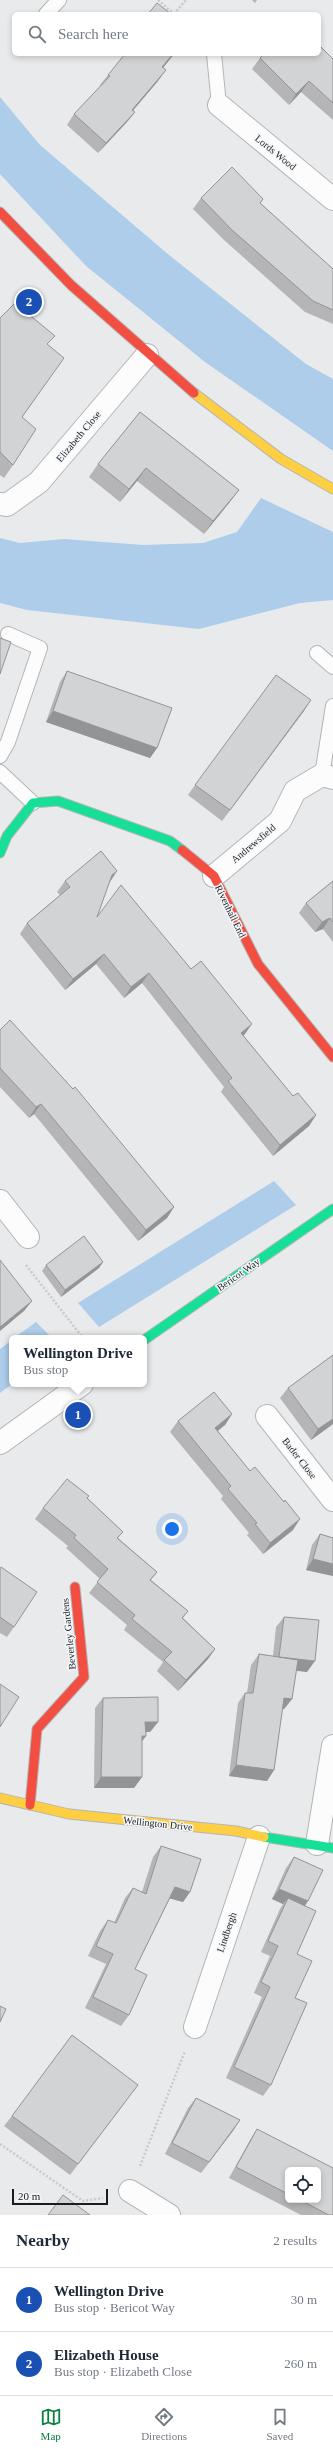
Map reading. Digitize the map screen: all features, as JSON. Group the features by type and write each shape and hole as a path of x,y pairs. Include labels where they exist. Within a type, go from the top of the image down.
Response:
{"street":[{"name":"Lords Wood","path":"219,105 333,199"},
{"path":"0,212 90,304 148,355 242,431 319,483 333,490"},
{"name":"Elizabeth Close","path":"0,504 7,505 38,482 148,355"},
{"name":"Andrewsfield","path":"214,876 280,821 295,791 328,777"},
{"name":"Rivenhall End","path":"33,804 58,801 170,841 214,876 258,964 333,1057"},
{"path":"0,852 7,836 33,804"},
{"path":"0,1201 28,1237"},
{"name":"Bericot Way","path":"147,1338 333,1209"},
{"path":"0,1443 78,1387"},
{"name":"Bader Close","path":"267,1416 333,1500"},
{"name":"Beverley Gardens","path":"30,1805 37,1729 84,1677 75,1587"},
{"name":"Wellington Drive","path":"0,1798 69,1814 236,1831 259,1838 325,1846 333,1746"},
{"name":"Lindbergh","path":"195,2027 259,1838"},
{"path":"132,2192 168,2215"}],"lane":[{"path":"48,12 59,0"},
{"path":"214,56 219,105"},
{"path":"0,756 8,742 40,648 8,634"},
{"path":"317,653 333,666"},
{"name":"Andrewsfield","path":"328,777 333,706"},
{"path":"0,772 33,804"}],"path":[{"path":"158,0 172,12"},
{"path":"176,12 186,0"},
{"path":"28,1237 26,1266 81,1335"},
{"path":"0,2144 83,2201 132,2192 195,2027"}],"shaded area":[{"path":"0,97 40,145 169,255 306,364 333,379 333,451 205,362 86,266 0,174"},
{"path":"261,498 333,532 333,600 300,603 199,629 27,610 0,603 0,538 20,543 64,539 143,545 203,543 237,532"},
{"path":"274,1181 296,1205 99,1327 78,1303"},
{"path":"36,1322 49,1335 18,1335"},
{"path":"9,1342 9,1386 0,1393 0,1349"}],"building":[{"path":"157,3 168,12 150,12"},
{"path":"321,47 333,59 333,103 309,81 296,94 260,58 262,56 321,56"},
{"path":"123,56 171,56 162,67 166,70 132,110 135,112 106,143 74,114 110,76 108,75"},
{"path":"232,167 263,199 260,203 333,269 333,310 313,301 232,230 201,198"},
{"path":"15,303 55,336 47,344 64,358 22,417 36,429 13,465 0,452 0,318"},
{"path":"140,412 239,490 213,521 146,468 129,489 98,464"},
{"path":"0,638 11,642 0,674"},
{"path":"67,671 172,708 157,748 53,711"},
{"path":"276,675 311,700 230,810 195,785"},
{"path":"101,851 117,871 112,875 97,917 121,885 191,969 201,961 252,1024 241,1033 293,1096 298,1093 316,1115 280,1145 228,1081 232,1078 149,973 131,987 104,954 73,979 27,923 70,887 65,881"},
{"path":"333,881 333,922 330,918 322,922 306,903"},
{"path":"10,1020 73,1089 75,1087 174,1207 146,1230 41,1104 36,1107 0,1068 0,1030"},
{"path":"84,1236 103,1262 65,1290 46,1265"},
{"path":"0,1260 32,1301 0,1327"},
{"path":"333,1355 333,1419 318,1429 288,1388"},
{"path":"214,1392 232,1414 215,1428 250,1471 255,1467 300,1519 270,1543 255,1524 257,1523 228,1489 231,1486 178,1421"},
{"path":"67,1479 89,1496 87,1498 123,1532 117,1538 157,1572 150,1580 188,1611 182,1618 215,1649 186,1680 164,1660 172,1652 132,1619 135,1615 97,1582 108,1569 74,1538 76,1535 43,1508"},
{"path":"320,1534 333,1538 333,1564 313,1559"},
{"path":"1,1567 37,1592 14,1627 0,1617"},
{"path":"284,1617 319,1620 315,1661 279,1657"},
{"path":"259,1654 298,1660 292,1699 284,1698 274,1770 236,1765 245,1693 253,1693"},
{"path":"0,1684 19,1697 0,1727"},
{"path":"158,1697 158,1722 145,1722 146,1736 142,1736 142,1777 101,1777 103,1698"},
{"path":"161,1846 201,1859 190,1892 175,1887 135,1969 147,1975 129,2015 93,1997 113,1954 96,1946 108,1920 116,1923 133,1888 146,1894"},
{"path":"294,1857 323,1870 308,1901 279,1889"},
{"path":"288,1898 316,1911 297,1954 312,1961 295,1998 307,2003 271,2085 234,2067 270,1987 261,1982 278,1946 268,1941"},
{"path":"0,2006 6,2009 0,2022"},
{"path":"72,2035 138,2085 78,2164 12,2116"},
{"path":"196,2098 240,2120 209,2162 172,2143"},
{"path":"257,2129 333,2168 333,2215 329,2215 306,2203 321,2203 321,2167 285,2167 285,2192 236,2167"},
{"path":"63,2195 90,2215 48,2215"}],"traffic: fast":[{"path":"0,853 7,836 33,803 58,801 170,841 182,850"},
{"path":"147,1338 333,1209"},
{"path":"264,1837 333,1848"}],"traffic: slow":[{"path":"194,393 281,459 333,489"},
{"path":"0,1798 69,1814 236,1831 264,1837"}],"traffic: jam":[{"path":"0,212 71,285 194,393"},
{"path":"182,850 214,876 258,964 333,1057"},
{"path":"30,1805 37,1729 84,1677 75,1587"}],"place":[{"name":"Elizabeth House","path":"29,302"},
{"name":"Wellington Drive","path":"78,1415"}]}
